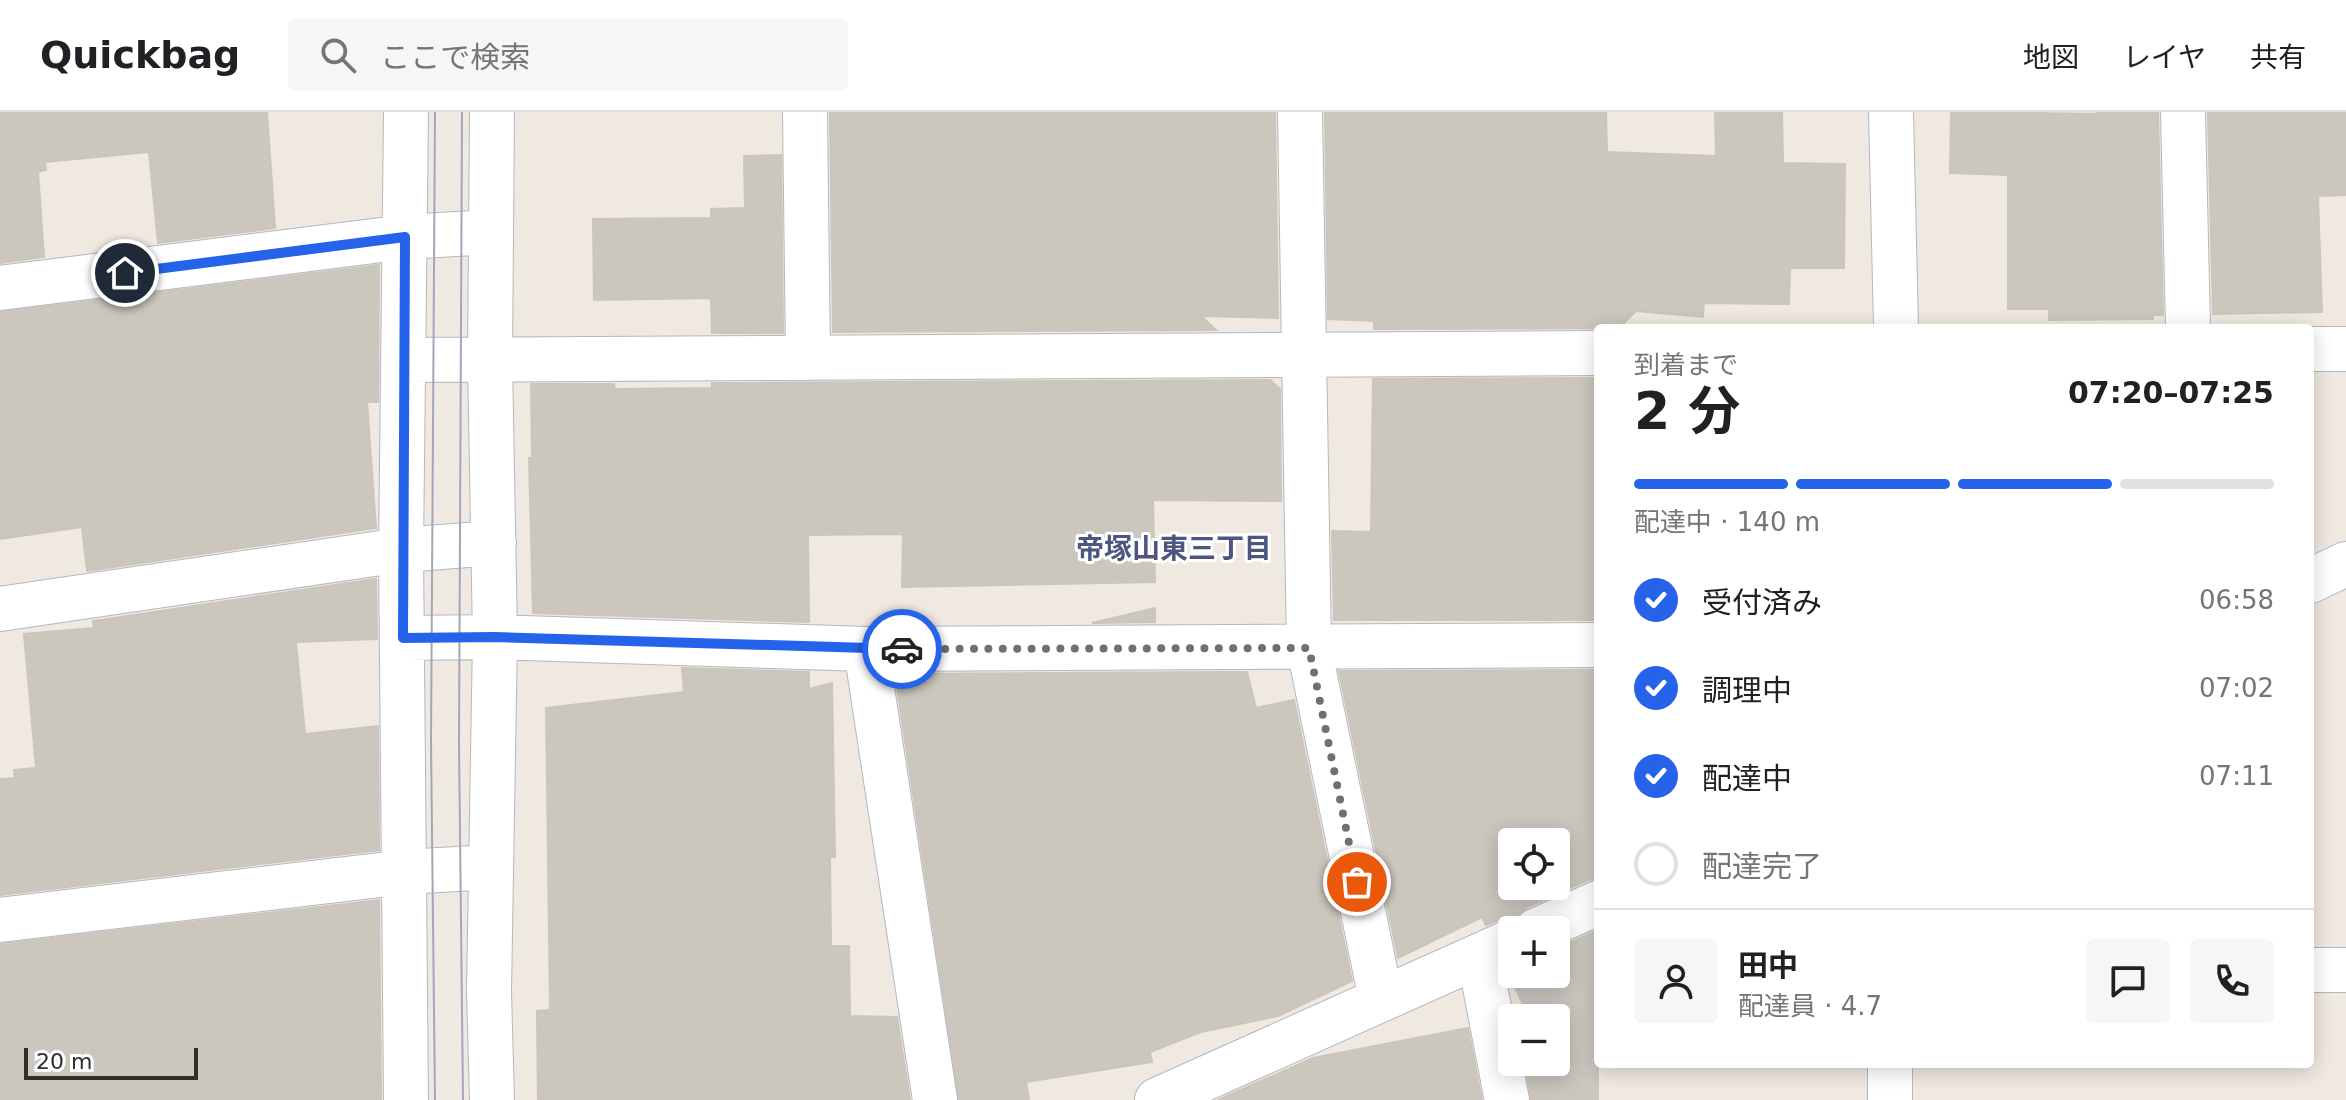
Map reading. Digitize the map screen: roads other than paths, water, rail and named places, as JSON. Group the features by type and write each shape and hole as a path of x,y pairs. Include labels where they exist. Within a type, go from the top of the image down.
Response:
{"street":[{"path":"406,112 401,550 406,1100"},
{"path":"492,112 490,360 495,637 489,991 492,1100"},
{"path":"805,112 808,358"},
{"path":"1300,112 1309,648 1381,999"},
{"path":"1891,112 1896,324"},
{"path":"2183,112 2188,324"},
{"path":"0,288 405,237 491,232"},
{"path":"2314,349 2346,349"},
{"path":"403,360 1594,353"},
{"path":"0,609 401,550 494,543"},
{"path":"2314,579 2346,564"},
{"path":"403,638 495,637 866,649 1594,645"},
{"path":"866,649 935,1100"},
{"path":"0,920 405,872 491,867"},
{"path":"1569,916 1594,905"},
{"path":"1157,1100 1242,1082 1381,999 1496,948 1507,1100"},
{"path":"2314,970 2346,970"},
{"path":"1890,1068 1890,1100"}],"tram line":[{"path":"435,112 431,741 435,1100"},
{"path":"462,112 459,743 463,1100"}],"district":[{"name":"帝塚山東三丁目","path":"1174,548"}]}
